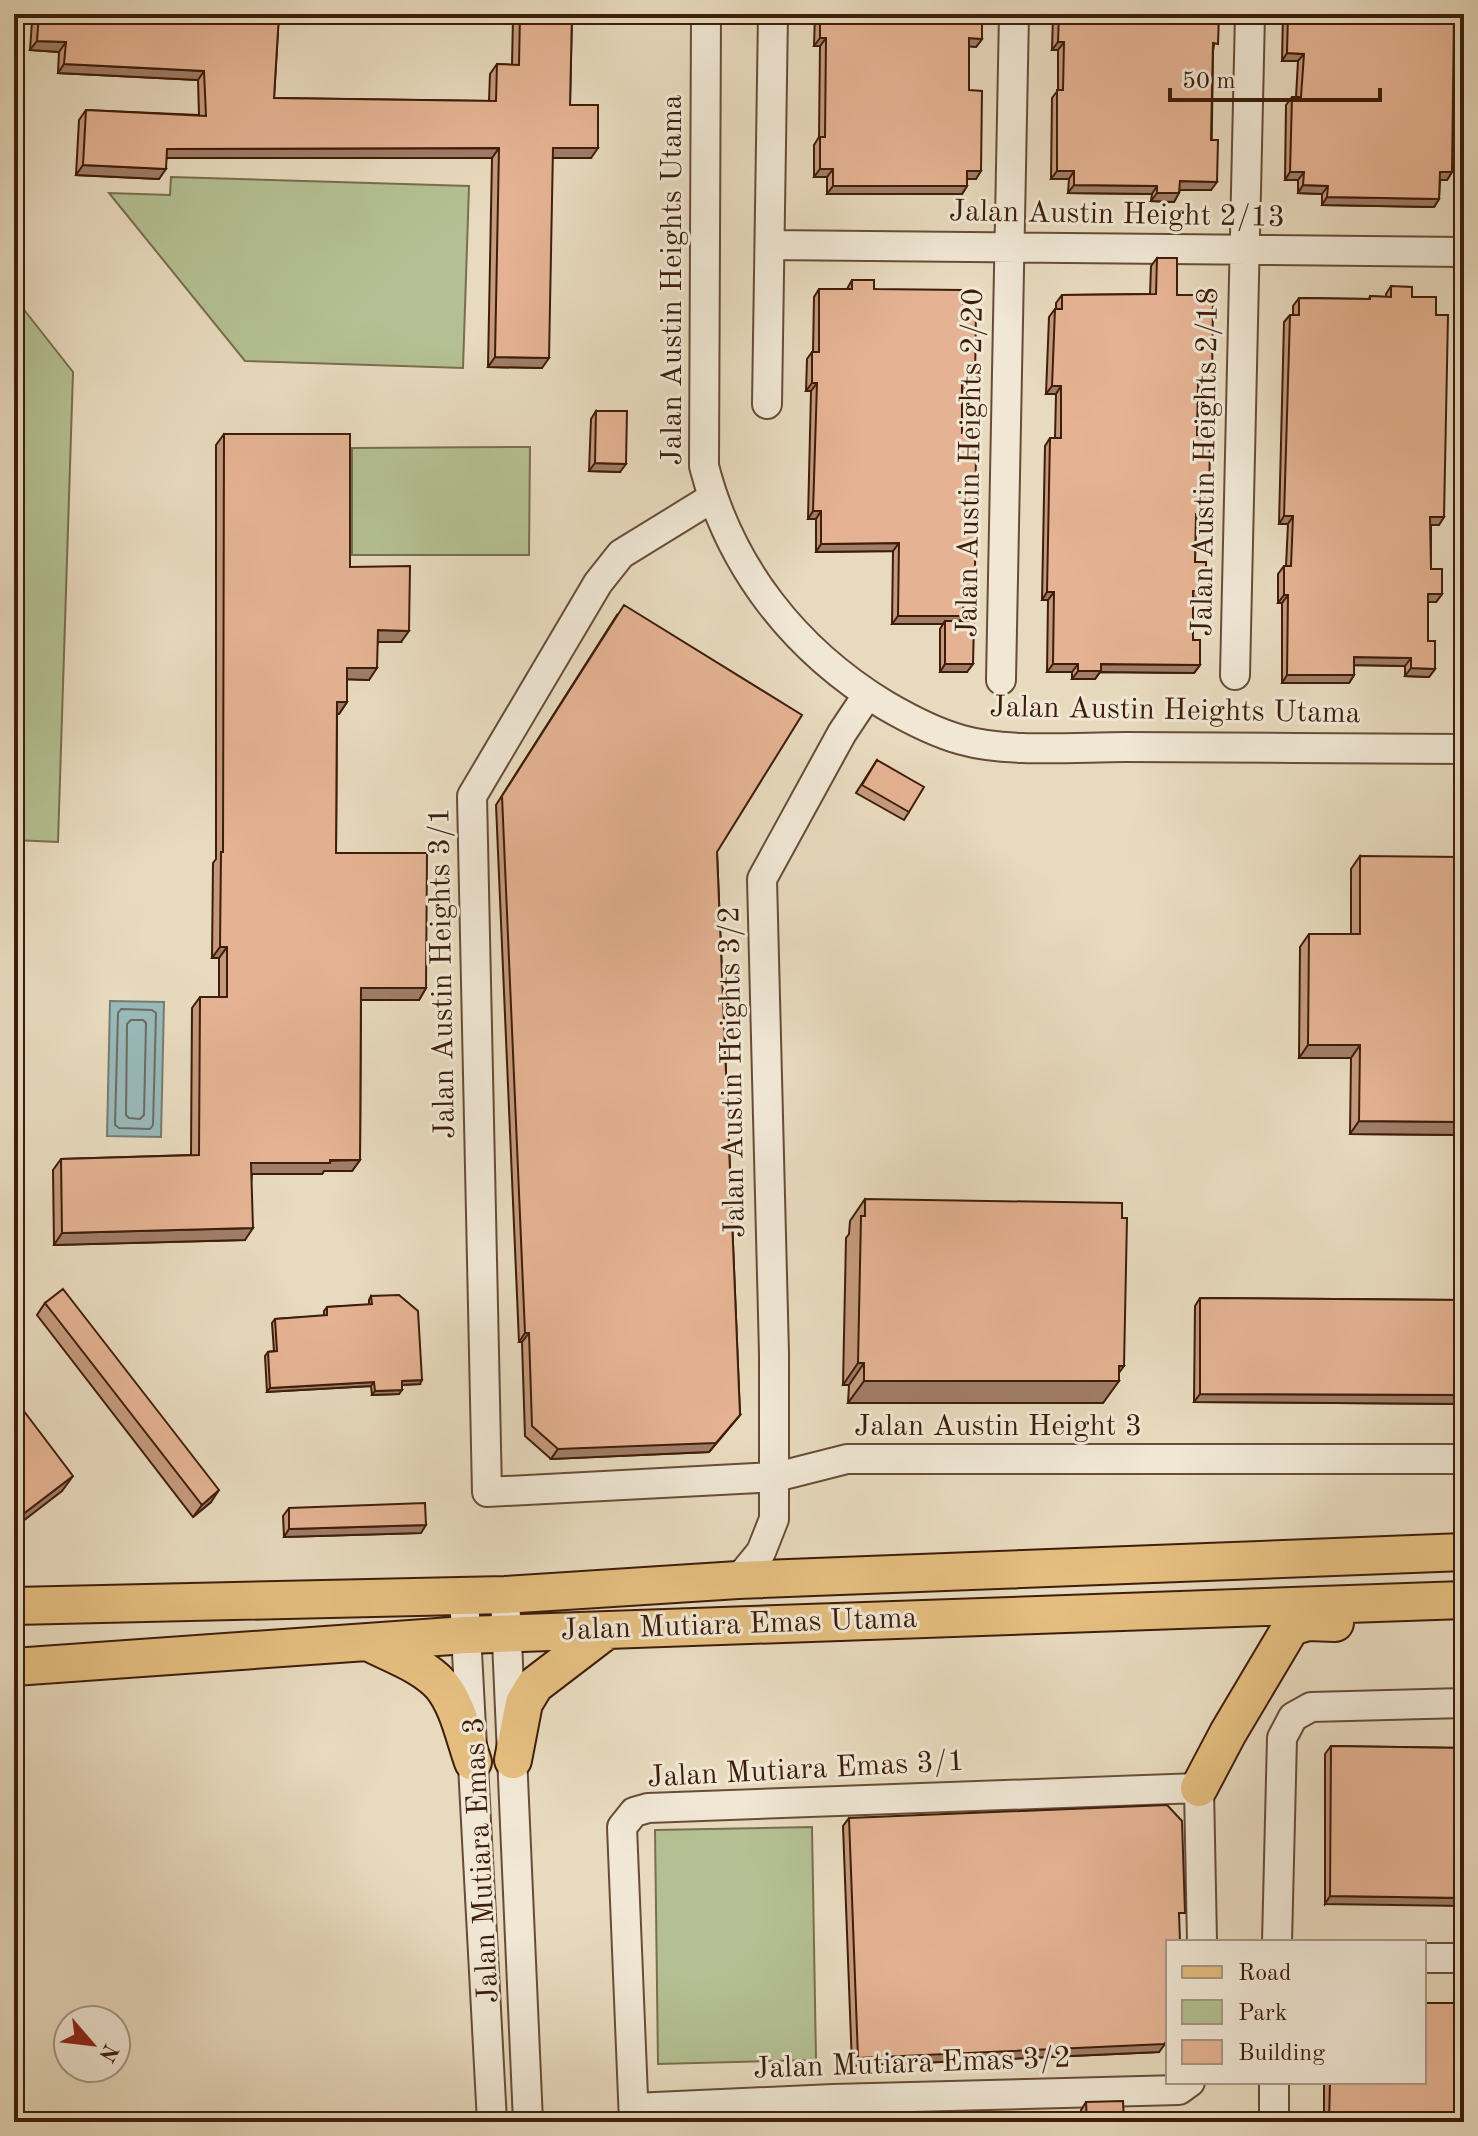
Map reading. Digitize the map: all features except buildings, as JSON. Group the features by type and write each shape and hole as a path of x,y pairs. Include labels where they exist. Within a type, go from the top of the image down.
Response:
{"main road":[{"name":"Jalan Mutiara Emas Utama","path":"14,1606 505,1595 738,1580 1464,1552"},
{"name":"Jalan Mutiara Emas Utama","path":"14,1667 466,1635 1451,1600"},
{"path":"1199,1788 1291,1627 1308,1622 1416,1619 1451,1600"},
{"path":"513,1760 524,1703 535,1685 607,1630"},
{"path":"368,1642 425,1671 441,1685 451,1701 473,1762"}],"street":[{"name":"Jalan Austin Heights Utama","path":"706,14 704,466 712,498 728,534 761,593 813,652 868,694 933,729 963,741 998,745 1464,749"},
{"path":"767,404 773,14"},
{"name":"Jalan Austin Heights 2/20","path":"1001,680 1014,14"},
{"name":"Jalan Austin Heights 2/18","path":"1235,675 1250,14"},
{"name":"Jalan Austin Height 2/13","path":"770,245 1464,252"},
{"name":"Jalan Austin Heights 3/1","path":"487,1492 472,796 598,583 621,554 712,498"},
{"name":"Jalan Austin Heights 3/2","path":"738,1580 761,1552 774,1519 776,1477 762,879 842,733 868,694"},
{"name":"Jalan Austin Height 3","path":"487,1492 776,1477 847,1459 1464,1459"},
{"name":"Jalan Mutiara Emas 3","path":"505,1595 528,2122"},
{"name":"Jalan Mutiara Emas 3","path":"464,1596 492,2122"},
{"path":"1277,1940 1282,1738 1293,1717 1311,1707 1464,1703"},
{"path":"1199,1788 1202,1940"},
{"name":"Jalan Mutiara Emas 3/1","path":"634,2115 622,1827 634,1812 648,1808 1199,1788"},
{"path":"1426,1958 1464,1958"},
{"name":"Jalan Mutiara Emas 3/2","path":"634,2115 833,2099 1179,2090 1187,2084"},
{"path":"1274,2084 1274,2122"}],"green space":[{"path":"171,177 469,186 463,368 245,361 109,193 170,195"},
{"path":"14,297 73,372 58,842 14,840"},
{"path":"530,447 529,555 352,555 352,448"},
{"path":"812,1827 816,2060 658,2064 655,1830"}],"water":[{"path":"110,1001 164,1002 161,1137 107,1136"}]}
